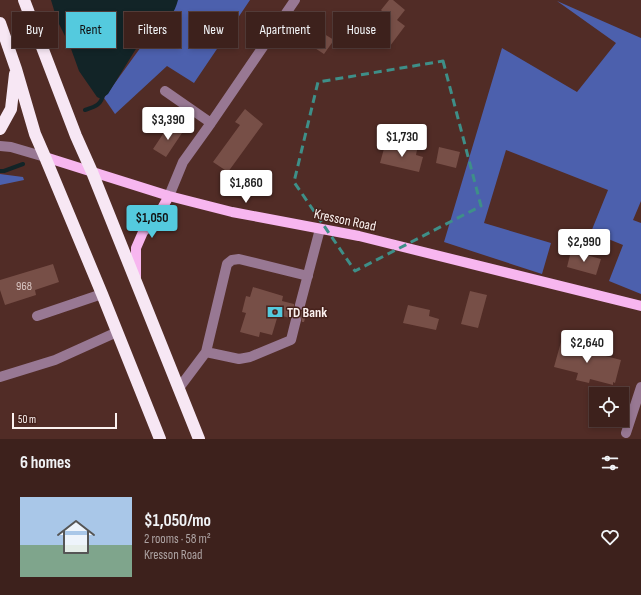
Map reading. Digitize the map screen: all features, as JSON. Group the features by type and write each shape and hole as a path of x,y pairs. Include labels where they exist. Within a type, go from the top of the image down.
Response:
{"highway":[{"path":"24,0 73,128 199,439"},
{"path":"0,23 16,69 35,134 102,294 160,439"},
{"path":"0,129 11,109 16,69"}],"main road":[{"name":"Kresson Road","path":"44,157 169,196 232,212 367,238 641,306"},
{"path":"136,284 137,245 143,232 156,219 169,196"}],"street":[{"path":"169,196 183,162 295,0"},
{"path":"165,91 211,123"},
{"path":"0,146 11,147 44,157"},
{"path":"300,305 320,229"},
{"path":"179,388 206,352 225,266 230,261 239,259 308,276"},
{"path":"37,316 102,294"},
{"path":"206,352 239,359 250,357 291,340 296,320"},
{"path":"0,377 55,360 117,332"},
{"path":"626,433 641,387"}],"highlighted area":[{"path":"443,61 481,206 355,271 294,182 318,82"}],"shaded area":[{"path":"51,0 178,0 173,12 124,12 124,48 137,48 108,94 101,99 97,97 79,71 71,48 116,48 116,12 66,12 66,38 58,22 58,12 55,12"},
{"path":"175,0 250,0 238,18 238,12 189,12 189,48 218,48 194,83 167,66 115,114 104,98 140,48 181,48 181,12 166,12"},
{"path":"557,1 641,38 641,201 633,220 641,223 641,294 609,281 623,245 591,232 608,190 506,150 484,223 551,243 542,274 444,242 502,48 577,92 616,43"},
{"path":"0,174 23,177 24,180 0,185"}],"building":[{"path":"389,0 393,0 405,10 397,20 405,26 390,46 390,12 383,12 381,10"},
{"path":"325,34 333,39 333,41 324,54 315,48 325,48"},
{"path":"245,109 263,124 228,172 213,162 240,125 235,122"},
{"path":"169,125 182,133 166,157 153,149"},
{"path":"394,144 417,150 416,155 423,157 419,172 380,163 385,145 393,147"},
{"path":"439,147 460,152 456,168 436,163"},
{"path":"571,251 601,259 596,275 567,267"},
{"path":"53,264 59,282 35,290 36,295 5,305 0,290 0,280"},
{"name":"TD Bank","path":"253,287 283,296 282,301 294,304 295,309 298,311 302,311 308,307 304,322 302,322 301,316 298,314 294,314 290,318 278,315 272,335 260,332 259,337 240,332 246,313 242,312 246,296 250,297"},
{"path":"470,291 487,295 478,328 461,324"},
{"path":"408,305 430,310 429,316 439,319 436,330 403,323"},
{"path":"561,342 621,360 615,383 613,382 613,385 590,379 589,383 576,380 578,373 554,367"}],"waterway":[{"path":"85,110 94,107 99,103 103,94"},
{"path":"0,171 23,164"}],"tunnel":[{"path":"296,320 300,305"}],"place":[{"name":"TD Bank","path":"275,312"}]}
